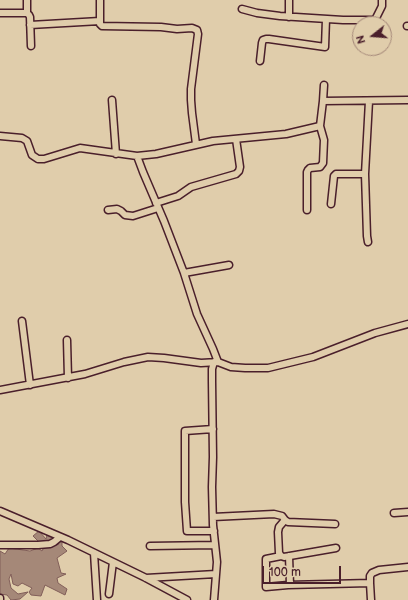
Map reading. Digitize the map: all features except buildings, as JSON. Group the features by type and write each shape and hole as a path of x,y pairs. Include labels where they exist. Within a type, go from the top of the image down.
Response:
{"street":[{"path":"27,0 27,13 30,17 31,46"},
{"path":"100,0 100,24 102,26 176,29 192,28 196,30 198,34 191,89 196,144"},
{"path":"289,0 289,17"},
{"path":"242,9 257,13 289,17 375,20 382,6 382,0"},
{"path":"0,13 27,13"},
{"path":"260,61 263,40 269,38 325,47 326,19"},
{"path":"30,25 100,22"},
{"path":"307,210 307,172 310,168 320,167 323,163 324,140 320,126 324,85"},
{"path":"112,100 116,154"},
{"path":"323,101 408,100"},
{"path":"368,242 366,236 365,174 369,101"},
{"path":"0,136 22,138 26,141 32,155 38,159 44,159 80,148 137,156 156,154 196,144 286,134 320,126"},
{"path":"108,210 117,209 125,215 133,216 178,196 191,187 236,174 240,167 236,139"},
{"path":"137,156 142,172 184,273 197,314 213,349 216,362 212,369 212,487 217,562 214,600"},
{"path":"331,204 334,176 336,174 365,174"},
{"path":"184,273 229,265"},
{"path":"22,321 30,385"},
{"path":"0,390 68,378 148,356 201,363 216,362 231,367 268,368 281,366 313,357 375,333 408,324"},
{"path":"66,340 68,378"},
{"path":"212,429 185,431 186,502 187,531 214,531"},
{"path":"0,511 113,562 187,600"},
{"path":"394,513 408,512"},
{"path":"213,517 274,514 282,516 288,522 335,524"},
{"path":"281,556 279,553 278,532 279,527 285,520"},
{"path":"2,545 50,544 60,537"},
{"path":"150,546 215,545"},
{"path":"336,548 266,559 266,587 370,583"},
{"path":"94,553 97,600"},
{"path":"289,556 290,585"},
{"path":"110,594 113,562"},
{"path":"371,600 370,576 372,573 375,571 408,567"},
{"path":"146,578 216,574"}],"shaded area":[{"path":"39,531 46,539 47,535 53,536 52,545 54,542 58,545 59,540 62,540 62,546 67,551 57,558 61,573 66,574 57,578 58,583 67,589 65,595 45,585 41,596 31,595 29,592 32,588 22,583 18,586 13,584 11,574 9,579 11,588 18,594 28,592 20,599 11,600 7,595 0,594 0,551 5,554 9,548 30,551 38,548 42,551 44,547 33,536"}]}
